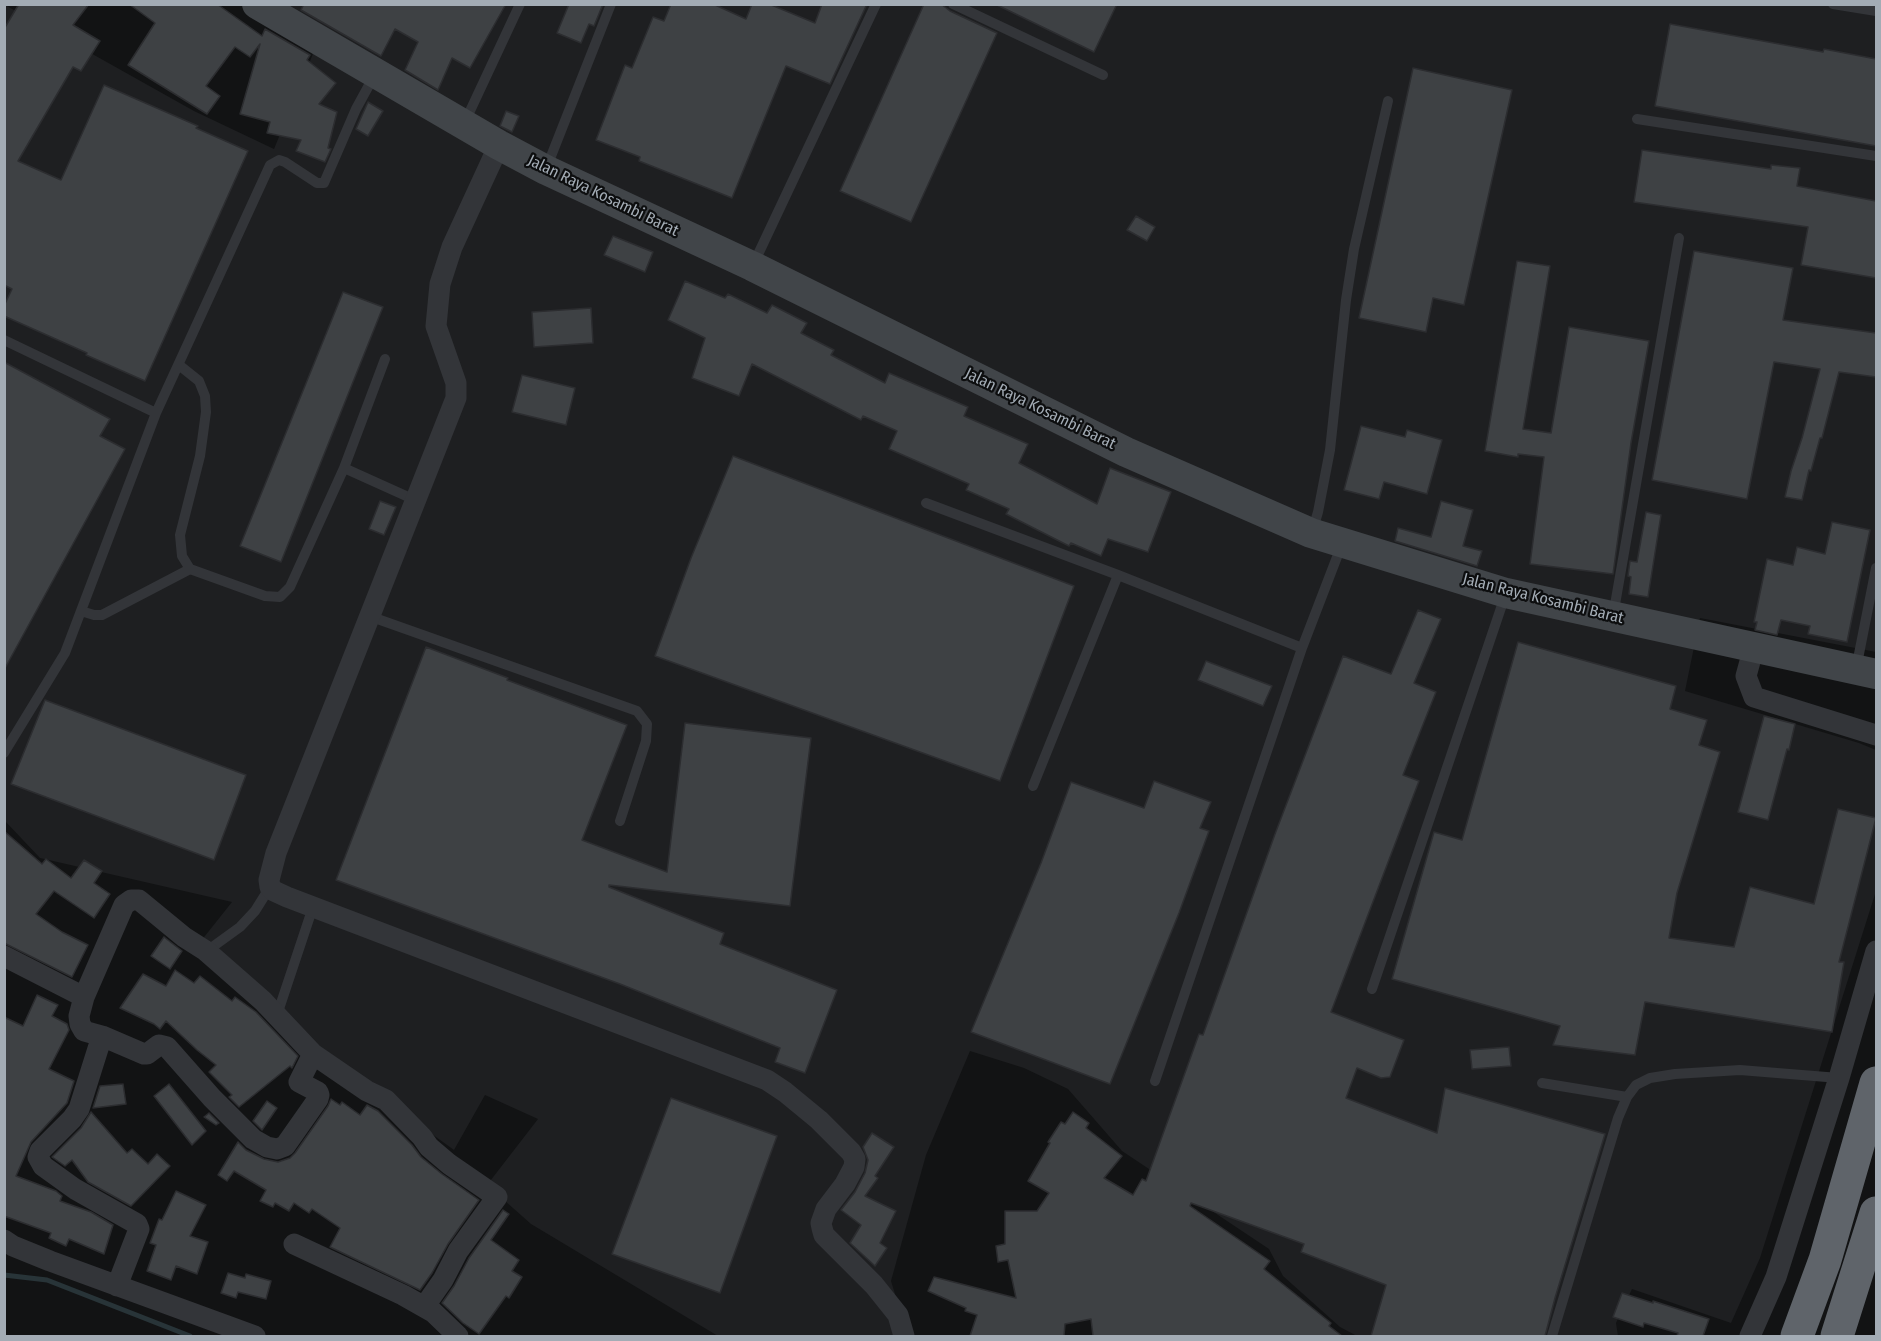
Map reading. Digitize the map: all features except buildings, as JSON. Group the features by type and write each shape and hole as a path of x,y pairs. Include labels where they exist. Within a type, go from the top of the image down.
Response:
{"highway":[{"path":"1797,1336 1825,1260 1876,1083"},
{"path":"1837,1336 1876,1212"}],"main road":[{"name":"Jalan Raya Kosambi Barat","path":"260,5 462,124 546,170 752,266 1096,438 1311,533 1506,593 1866,671"}],"street":[{"path":"500,145 452,247 440,284 436,326 456,383 456,398 276,853 269,880 270,887 278,893 313,907 767,1080 785,1092 819,1120 851,1152 855,1160 845,1184 826,1209 821,1223 822,1228 824,1234 874,1285 898,1315 904,1336"},
{"path":"1754,647 1746,676 1754,697 1876,735"},
{"path":"313,1054 299,1082 318,1092 318,1099 285,1146 277,1149 267,1147 253,1139 166,1047 159,1045 144,1054 84,1031 79,1016 84,997 124,905 131,900 139,900 184,937 206,951 277,1015 313,1054 367,1091 387,1100 429,1147 449,1164 497,1197 458,1251 424,1307"},
{"path":"1750,1336 1776,1277 1839,1078 1876,951"},
{"path":"4,956 84,997"},
{"path":"102,1036 79,1109 72,1119 40,1150 38,1157 43,1166 75,1189 137,1224 139,1229 117,1286"},
{"path":"4,1240 117,1286 255,1336"},
{"path":"294,1244 403,1295 443,1320 458,1336"}],"lane":[{"path":"462,124 520,4"},
{"path":"546,170 611,4"},
{"path":"752,266 876,4"},
{"path":"953,4 1103,75"},
{"path":"1833,4 1876,11"},
{"path":"4,753 65,652 156,413 271,164 279,160 285,162 317,183 324,183 356,109 376,74"},
{"path":"1311,533 1318,512 1330,450 1346,300 1354,249 1388,101"},
{"path":"1637,119 1876,156"},
{"path":"1613,616 1679,238"},
{"path":"4,340 156,413"},
{"path":"178,365 200,381 205,396 206,412 200,456 180,535 182,556 190,569 265,596 280,597 290,587 344,468 385,359"},
{"path":"344,468 415,500"},
{"path":"926,503 1118,575 1302,648"},
{"path":"1155,1082 1302,648 1342,543"},
{"path":"1866,671 1876,568"},
{"path":"81,611 102,615 190,569"},
{"path":"1034,786 1118,575"},
{"path":"1371,989 1506,593"},
{"path":"369,616 637,711 647,724 646,741 620,821"},
{"path":"211,948 240,927 255,911 270,887"},
{"path":"277,1015 313,907"},
{"path":"1552,1336 1618,1118 1627,1097 1636,1085 1650,1078 1675,1074 1740,1070 1839,1078"},
{"path":"1542,1083 1627,1097"}],"shaded area":[{"path":"5,5 194,111 274,149 319,39 279,5 1876,5 1876,652 1700,618 1685,691 1876,750 1876,891 1760,1258 1731,1323 1632,1289 1616,1323 1618,1336 1357,1336 1340,1327 1283,1276 1269,1249 1122,1151 1068,1089 1024,1068 970,1051 926,1155 891,1281 908,1336 718,1336 531,1224 487,1185 538,1119 485,1095 454,1150 289,1031 193,951 232,902 40,858 5,821"}],"waterway":[{"path":"4,1275 47,1280 190,1336"}]}
